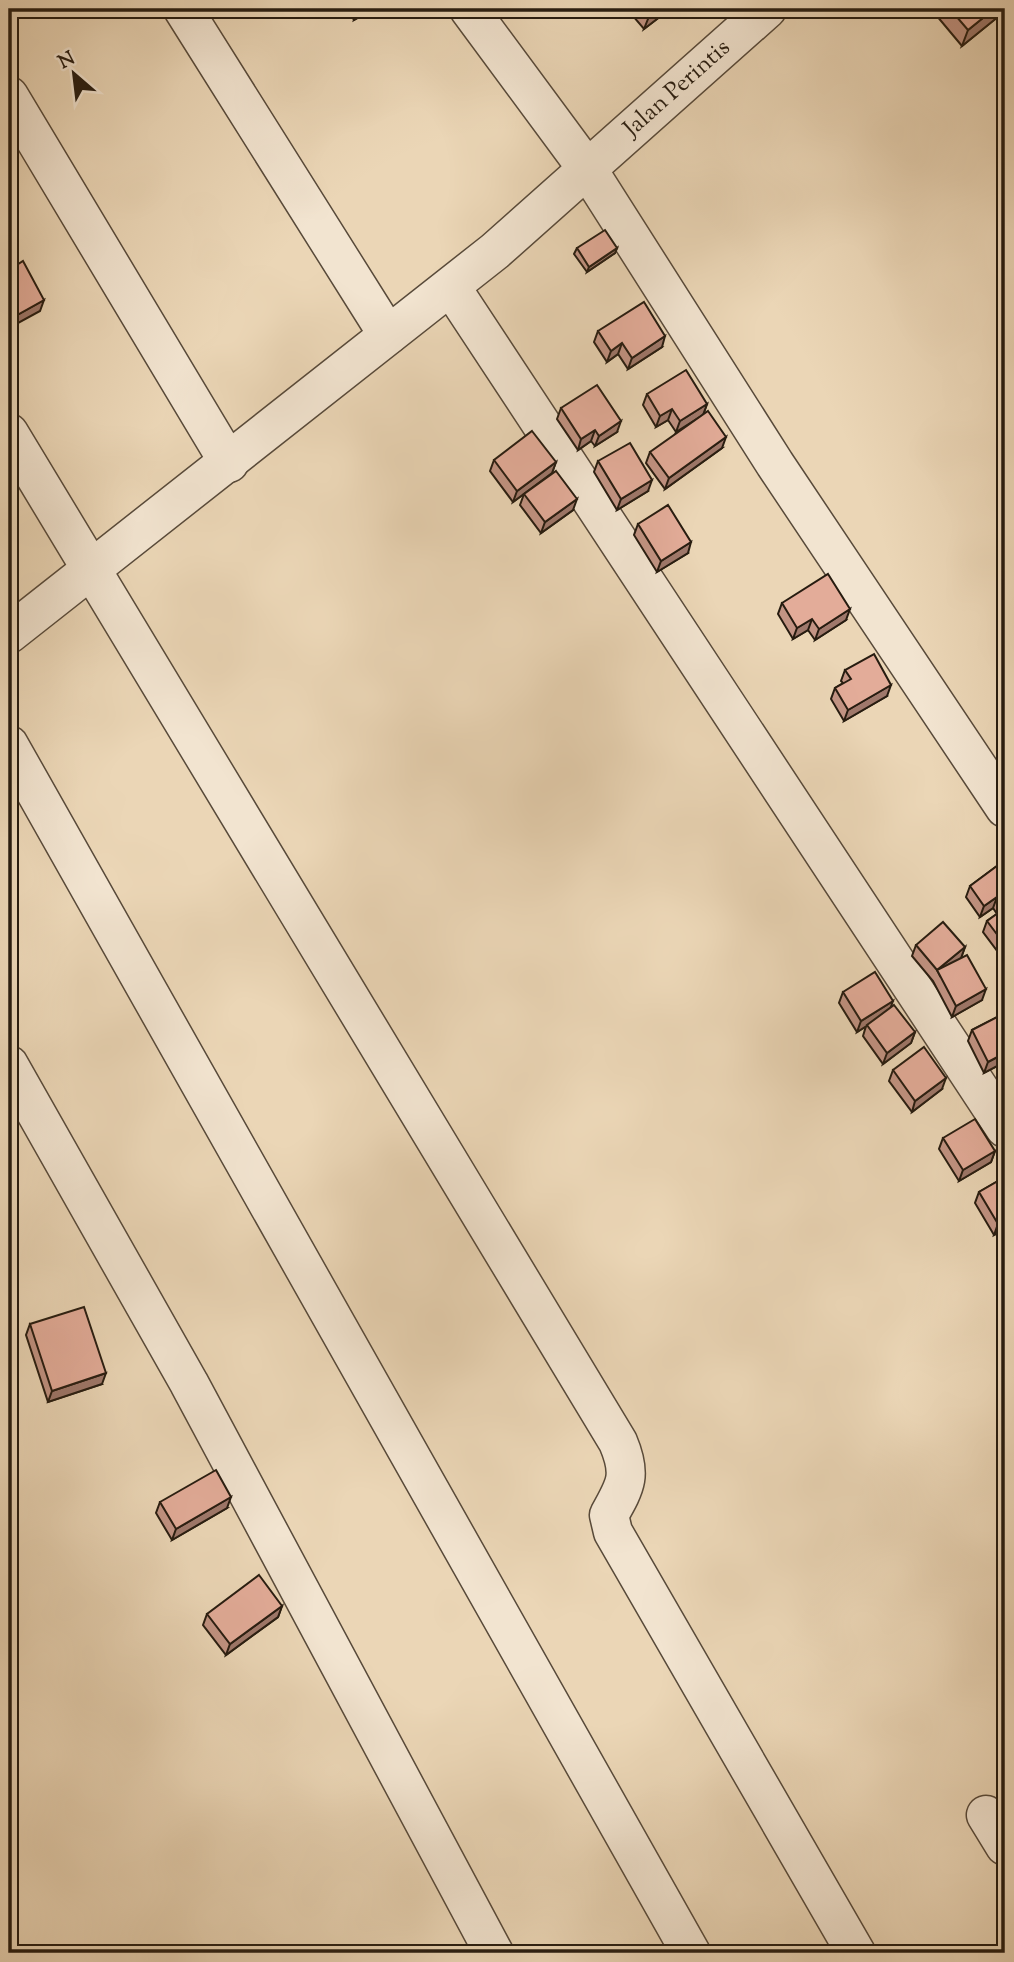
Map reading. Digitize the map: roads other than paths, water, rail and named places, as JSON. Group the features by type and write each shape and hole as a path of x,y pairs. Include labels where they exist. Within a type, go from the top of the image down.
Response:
{"street":[{"path":"183,9 388,335"},
{"path":"469,9 589,170 775,464 1005,808"},
{"name":"Jalan Perintis","path":"9,634 451,287 589,170 767,9"},
{"path":"9,96 229,463"},
{"path":"451,287 1005,1128"},
{"path":"9,433 618,1442 627,1463 625,1486 609,1516 613,1532 856,1953"},
{"path":"9,745 691,1953"},
{"path":"9,1065 189,1383 494,1953"}]}
